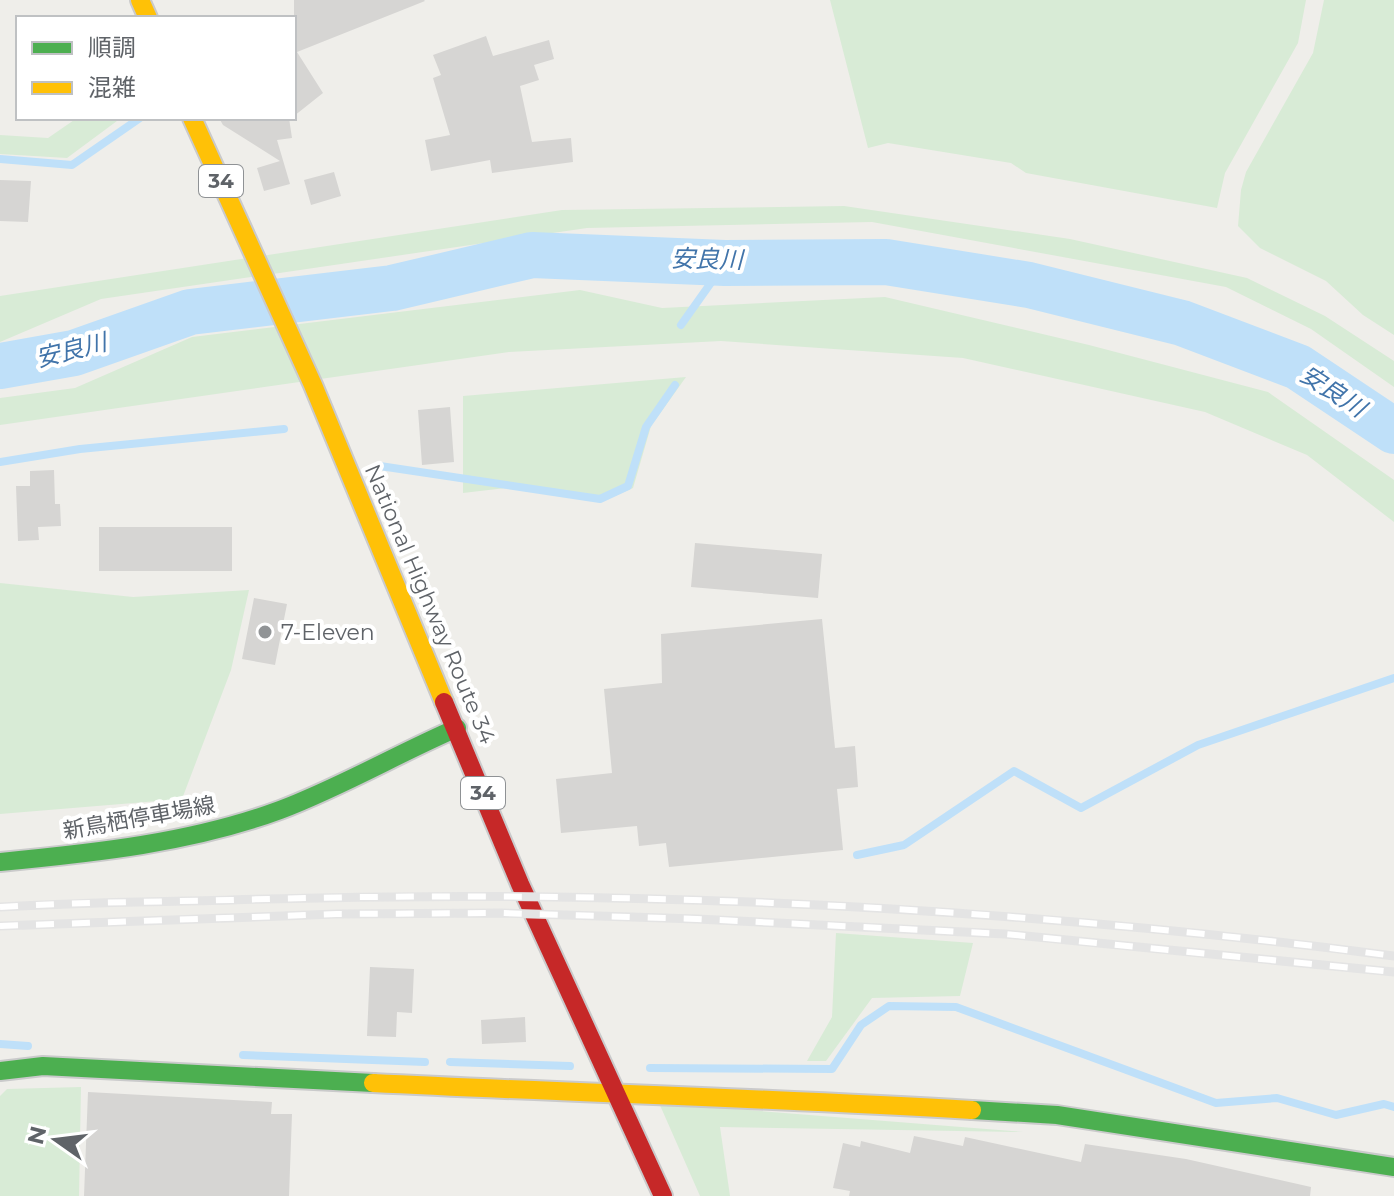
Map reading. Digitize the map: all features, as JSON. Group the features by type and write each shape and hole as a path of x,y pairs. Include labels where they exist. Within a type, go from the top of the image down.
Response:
{"main road":[{"name":"National Highway Route 34","path":"193,120 313,385 520,884 663,1196"},
{"name":"新鳥栖停車場線","path":"0,862 125,848 213,833 315,797 418,744 457,728"},
{"path":"0,1071 43,1066 617,1095 768,1098 1057,1115 1394,1167"}],"green space":[{"path":"830,0 1306,0 1298,43 1225,173 1217,208 1026,173 1011,163 888,143 868,148"},
{"path":"1324,0 1394,0 1394,335 1363,315 1326,281 1260,248 1238,226 1246,172 1313,53"},
{"path":"74,120 118,120 67,158 0,154 0,135 48,138"},
{"path":"844,206 1070,239 1247,278 1325,316 1394,361 1394,387 1311,329 1226,287 872,222 587,228 101,299 0,342 0,296 562,210"},
{"path":"580,290 662,308 885,297 1089,345 1268,392 1394,480 1394,522 1307,455 1205,412 963,358 721,341 509,352 0,425 0,398 75,388 192,337"},
{"path":"686,377 651,426 633,488 601,502 514,487 463,493 463,396"},
{"path":"0,583 133,597 249,590 231,670 182,799 0,814"},
{"path":"836,933 973,943 960,996 872,998 826,1061 807,1061 832,1017"},
{"path":"81,1087 79,1196 0,1196 0,1096 7,1089"},
{"path":"659,1103 1023,1132 720,1127 730,1196 700,1196"}],"building":[{"path":"294,0 425,1 297,52 323,93 296,114"},
{"path":"486,36 493,56 549,40 554,59 534,65 539,80 520,86 532,142 571,138 573,162 492,173 490,160 431,171 425,140 450,135 433,78 441,75 433,55"},
{"path":"220,120 289,120 292,138 277,140 290,184 264,191 257,168 280,161 223,125"},
{"path":"334,172 341,196 311,205 304,180"},
{"path":"0,180 31,181 28,222 0,221"},
{"path":"450,407 454,462 422,465 418,410"},
{"path":"54,470 55,504 60,504 61,526 38,527 39,540 18,541 16,486 30,486 30,471"},
{"path":"99,527 232,527 232,571 99,571"},
{"path":"695,543 822,554 818,598 691,587"},
{"name":"7-Eleven","path":"254,598 287,604 275,665 242,659"},
{"path":"822,619 835,748 855,746 858,787 837,789 843,850 669,867 666,843 639,846 637,826 561,833 556,779 612,773 604,689 662,683 661,634"},
{"path":"370,967 414,969 412,1013 397,1012 396,1037 367,1036"},
{"path":"525,1017 526,1042 482,1044 481,1020"},
{"path":"88,1092 272,1102 271,1114 292,1114 289,1196 84,1196"},
{"path":"914,1136 963,1146 965,1137 1081,1162 1085,1144 1186,1159 1311,1187 1310,1196 849,1196 850,1191 833,1188 843,1143 860,1147 861,1141 910,1153"}],"waterway":[{"path":"0,159 72,165 137,120"},
{"name":"安良川","path":"0,366 74,353 190,312 392,288 532,255 725,263 886,262 1029,285 1182,323 1298,367 1394,431"},
{"path":"681,325 725,263"},
{"path":"380,466 600,499 628,486 646,427 675,385"},
{"path":"0,462 80,449 284,429"},
{"path":"857,855 904,845 1014,771 1081,808 1198,745 1394,678"},
{"path":"650,1068 832,1069 861,1025 889,1006 956,1007 1216,1103 1277,1098 1336,1115 1384,1104 1394,1107"},
{"path":"0,1044 28,1046"},
{"path":"243,1055 425,1062"},
{"path":"450,1062 570,1066"}],"railway":[{"path":"0,907 377,897 668,899 959,913 1104,924 1394,956"},
{"path":"0,926 337,914 500,913 697,919 1005,934 1394,972"}],"traffic: fast":[{"path":"0,862 142,845 212,831 280,810 457,728"},
{"path":"0,1071 43,1066 373,1083"},
{"path":"972,1110 1057,1115 1394,1167"}],"traffic: slow":[{"path":"140,0 147,16"},
{"path":"193,120 313,385 444,702"},
{"path":"373,1083 972,1110"}],"traffic: jam":[{"path":"444,702 520,884 663,1196"}],"place":[{"name":"7-Eleven","path":"265,632"}]}
